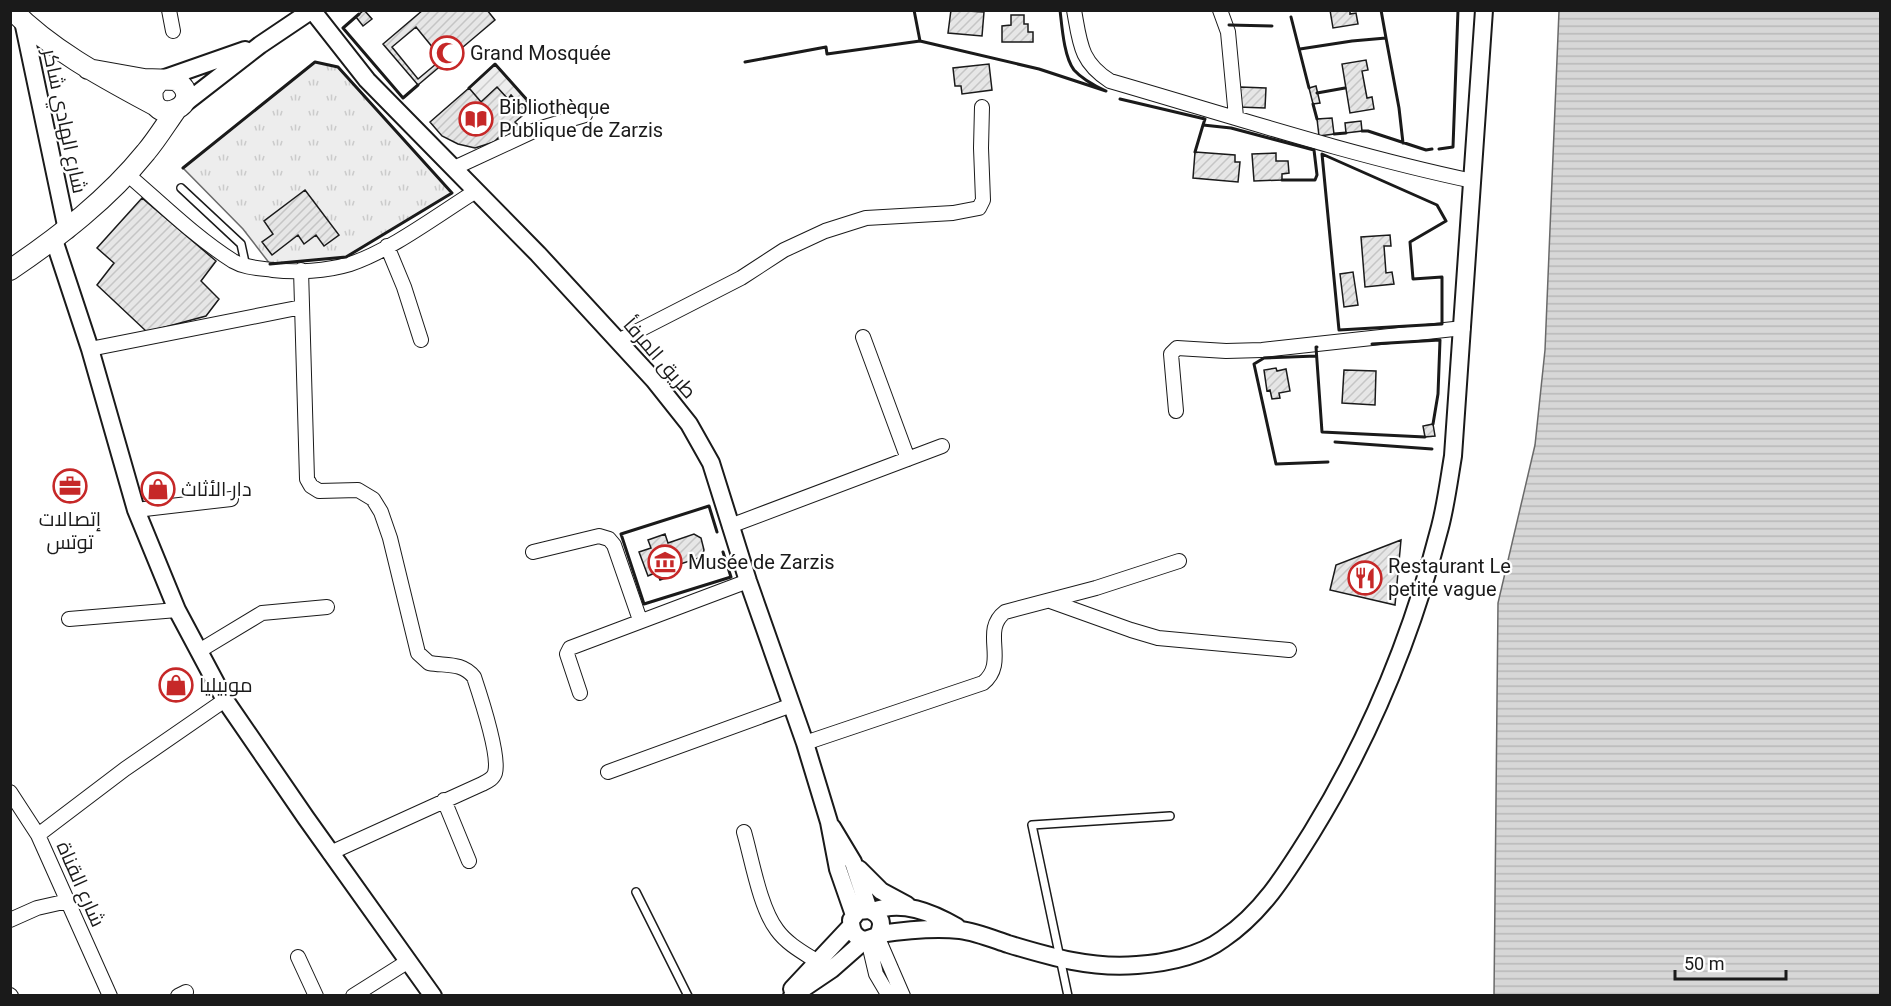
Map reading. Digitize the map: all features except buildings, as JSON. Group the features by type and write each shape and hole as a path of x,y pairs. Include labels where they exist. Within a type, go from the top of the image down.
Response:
{"main road":[{"path":"17,16 88,69 169,107"},
{"path":"10,270 61,235 127,174 147,151 169,107 186,93 177,80 88,69"},
{"path":"163,79 153,89 153,101 169,107"}],"street":[{"path":"169,10 173,32"},
{"path":"169,107 312,10"},
{"name":"طريق المرفأ","path":"312,10 367,80 538,254 654,380 689,424 711,463 748,581 806,743 829,822"},
{"path":"1074,10 1081,47 1086,60 1098,74 1110,81 1279,131 1473,182"},
{"path":"1220,10 1228,32 1236,117"},
{"path":"829,822 853,862 881,891 898,901 963,930 1062,960 1104,966 1170,961 1220,941 1240,927 1279,884 1339,787 1365,738 1390,681 1424,585 1440,525 1453,456 1484,10"},
{"name":"شارع الهادي شاكر","path":"17,16 61,235 90,349 136,510 177,610 225,700 330,853 433,996"},
{"path":"163,79 260,45"},
{"path":"618,341 741,279 784,250 825,231 866,218 953,213 979,208 983,200 982,107"},
{"path":"454,168 538,129 585,115"},
{"path":"127,174 196,233 233,261 246,267 283,271 350,264 387,246 476,191"},
{"path":"387,246 404,287 421,340"},
{"path":"301,270 307,479 311,486 319,491 358,490 373,499 381,512 390,538 418,653 429,663 453,664 469,671 474,677 495,754 495,775 482,784 330,853"},
{"path":"90,349 302,307"},
{"path":"1176,411 1171,354 1177,348 1226,351 1262,350 1463,328"},
{"path":"863,337 908,459"},
{"path":"730,526 942,446"},
{"path":"136,510 231,499"},
{"path":"533,552 599,536 609,539 614,545 640,621"},
{"path":"806,743 983,683 994,670 994,632 998,617 1005,612 1050,601 1179,561"},
{"path":"580,693 567,654 570,648 748,581"},
{"path":"1050,601 1158,638 1289,650"},
{"path":"199,651 262,613 327,607"},
{"path":"69,619 177,610"},
{"path":"38,835 125,769 225,700"},
{"path":"608,772 792,705"},
{"name":"شارع القناة","path":"10,792 38,835 110,996"},
{"path":"444,800 469,861"},
{"path":"790,996 832,969 872,937 881,921 862,916 838,869 829,822"},
{"path":"744,832 766,910 777,930 796,948 818,962"},
{"path":"853,862 862,916 856,936 872,937 921,929 963,930"},
{"path":"10,920 37,908 68,901"},
{"path":"790,996 818,962 862,916 894,906 916,909"},
{"path":"872,937 876,974 888,996"},
{"path":"872,937 903,996"},
{"path":"298,957 316,996"},
{"path":"352,996 407,962"}],"lane":[{"path":"182,188 241,244 246,267"},
{"path":"1068,996 1032,825 1170,816"},
{"path":"636,892 688,996"}],"green space":[{"path":"315,62 338,67 452,193 346,257 270,264 243,229 183,168"},
{"path":"495,64 528,101 522,107 511,96 508,99 497,88 481,102 469,88"}],"shaded area":[{"path":"1559,11 1880,11 1880,995 1494,995 1498,603 1535,445 1545,350"}],"wall":[{"path":"914,10 920,41 1039,69 1106,91 1093,85 1074,70 1064,42 1060,10"},
{"path":"1300,49 1386,38 1381,10"},
{"path":"1439,149 1453,147 1458,10"},
{"path":"359,14 343,28 403,98 418,85"},
{"path":"1291,17 1309,88"},
{"path":"1229,25 1272,26"},
{"path":"1386,38 1403,143"},
{"path":"745,62 826,47 827,54 920,41"},
{"path":"183,168 315,62 338,67 452,193 346,257 270,264"},
{"path":"469,88 495,64 528,101 522,107"},
{"path":"1317,93 1345,88"},
{"path":"1120,99 1205,119 1203,125 1231,128 1314,150 1317,175 1315,180 1282,180"},
{"path":"1313,104 1317,119"},
{"path":"1195,152 1203,125"},
{"path":"1362,131 1426,150 1432,149"},
{"path":"1334,134 1346,133"},
{"path":"1322,154 1437,205 1446,221 1410,242 1413,279 1442,277 1442,324 1339,330 1322,154"},
{"path":"1372,344 1440,340 1438,394 1433,424"},
{"path":"1317,347 1322,432 1425,437"},
{"path":"1316,356 1264,358 1254,364 1276,464 1328,462"},
{"path":"1335,442 1432,449"},
{"path":"717,532 709,506 621,534 644,604 731,577 723,552"}],"place":[{"name":"Grand Mosquée","path":"447,53"},
{"name":"Bibliothèque Publique de Zarzis","path":"476,119"},
{"name":"إتصالات توتس","path":"70,486"},
{"name":"دار الأثاث","path":"158,489"},
{"name":"Musée de Zarzis","path":"665,562"},
{"name":"Restaurant Le petite vague","path":"1365,578"},
{"name":"موبيليا","path":"176,685"}]}
